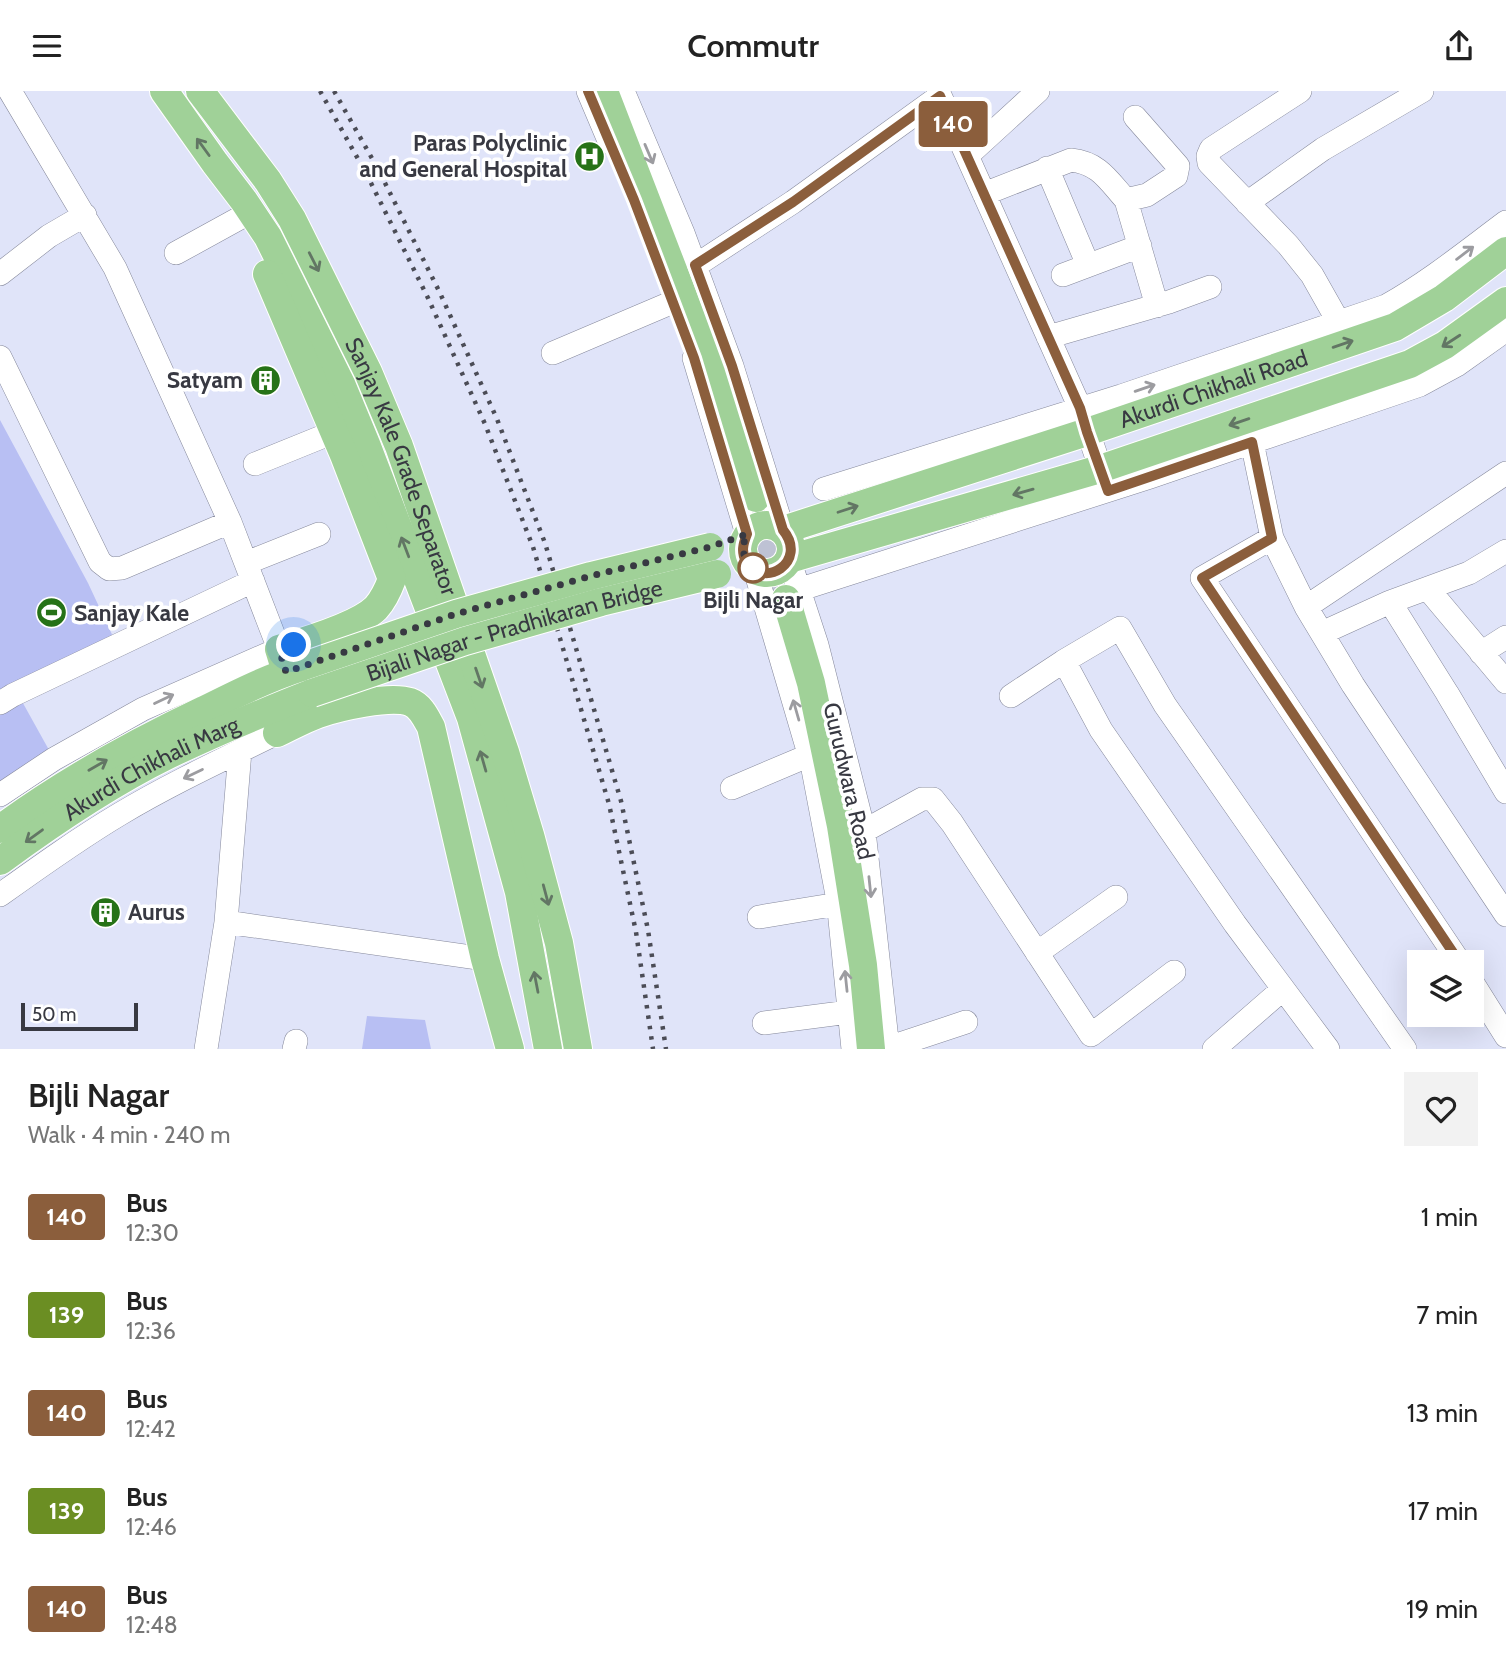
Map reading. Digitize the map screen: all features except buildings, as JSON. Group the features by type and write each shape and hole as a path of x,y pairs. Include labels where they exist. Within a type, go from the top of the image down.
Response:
{"main road":[{"name":"Sanjay Kale Grade Separator","path":"164,91 268,237 342,386 471,718 519,892 548,1049"},
{"name":"Sanjay Kale Grade Separator","path":"200,91 268,181 292,219 369,372 398,446 505,753 559,943 578,1049"},
{"path":"604,91 709,363 756,498"},
{"path":"246,208 251,235 392,579 383,600 375,609 360,620 294,645 290,662"},
{"path":"268,237 292,219"},
{"name":"Akurdi Chikhali Road","path":"783,530 1083,420 1395,327 1444,298 1506,251"},
{"name":"Akurdi Chikhali Road","path":"789,559 1104,480 1410,364 1445,345 1506,301"},
{"path":"768,524 783,530 789,536 792,552 785,566 771,573 752,568 743,550 747,534 760,525 768,524"},
{"name":"Bijali Nagar - Pradhikaran Bridge","path":"290,662 591,576 710,547 747,534"},
{"name":"Bijali Nagar - Pradhikaran Bridge","path":"312,693 465,641 601,602 752,568"},
{"path":"792,594 841,826 863,965 882,1049"},
{"name":"Akurdi Chikhali Marg","path":"0,829 93,767 290,662"},
{"name":"Akurdi Chikhali Marg","path":"0,861 106,789 167,755 273,721 312,693"},
{"path":"273,721 318,714 380,699 412,703 423,712 431,727 485,959 510,1049"}],"street":[{"path":"0,795 54,759 143,709 290,662 230,521 115,268 10,91"},
{"path":"588,91 634,200 694,358 747,534"},
{"path":"622,91 695,265 732,366 783,530"},
{"path":"967,156 1038,91"},
{"path":"1300,91 1211,149 1209,163 1288,245 1312,275 1338,321"},
{"path":"1247,203 1323,149 1422,91"},
{"path":"695,265 793,202 939,94 1048,337 1083,420 1104,480"},
{"path":"1126,200 1147,195 1176,176 1178,166 1135,117"},
{"path":"984,194 1071,160 1084,161 1095,166 1126,200 1157,306"},
{"path":"1047,168 1088,265"},
{"path":"176,253 246,208"},
{"path":"0,274 49,236 85,215"},
{"path":"824,489 1083,420 1122,396 1386,306 1412,292 1506,222"},
{"path":"1063,275 1140,246"},
{"path":"1048,337 1157,306 1210,286"},
{"path":"553,353 673,303"},
{"path":"792,594 1104,480 1252,442 1420,385 1457,365 1506,330"},
{"path":"0,357 100,562 109,569 122,568 230,521"},
{"path":"256,464 334,432"},
{"path":"1252,442 1272,538 1306,607 1353,685 1506,915"},
{"path":"1306,607 1506,473"},
{"path":"0,703 319,534"},
{"path":"1272,538 1202,578 1451,950"},
{"path":"1322,633 1390,601 1469,573 1506,551"},
{"name":"Gurudwara Road","path":"789,559 792,594 817,645 864,831 882,1049"},
{"name":"Gurudwara Road","path":"752,568 810,755 838,904 853,1049"},
{"path":"1428,589 1506,682"},
{"path":"1390,601 1506,792"},
{"path":"1011,696 1120,628 1165,705 1405,1049"},
{"path":"1481,653 1506,637"},
{"path":"1064,661 1101,730 1235,924 1328,1049"},
{"path":"0,895 120,813 240,751 273,721"},
{"path":"206,1049 226,922 240,751"},
{"path":"732,787 810,755"},
{"path":"864,831 922,799 933,799 952,823 1091,1035 1174,972"},
{"path":"1037,953 1116,897"},
{"path":"759,916 838,904"},
{"path":"226,922 485,959"},
{"path":"1213,1049 1283,989"},
{"path":"1484,1001 1506,1037"},
{"path":"764,1023 849,1012"},
{"path":"882,1049 966,1022"}],"shaded area":[{"name":"Sanjay Kale","path":"0,420 88,583 116,643 19,696 54,759 0,792"},
{"path":"367,1016 425,1020 431,1049 362,1049"}],"tunnel":[{"path":"756,498 786,599"}],"railway":[{"path":"320,91 367,175 428,298 485,424 533,547 609,804 636,932 653,1049"},
{"path":"334,91 378,169 440,293 497,419 545,543 621,801 648,930 666,1049"}],"bus line":[{"name":"140","path":"588,91 634,200 694,358 747,534 743,542 745,558 755,570 763,573 778,571 785,566 792,552 791,544 789,536 783,530 732,366 695,265 793,202 940,96 1080,408 1108,491 1252,442 1272,538 1202,578 1452,950"}],"place":[{"name":"Paras Polyclinic and General Hospital","path":"590,156"},
{"name":"Satyam","path":"266,380"},
{"name":"Bijli Nagar","path":"753,568"},
{"name":"Sanjay Kale","path":"51,613"},
{"name":"Aurus","path":"105,912"}],"route":[{"path":"294,645 279,649 286,672 456,614 591,576 710,547 747,534 743,550 749,565 755,570 753,568"}]}
